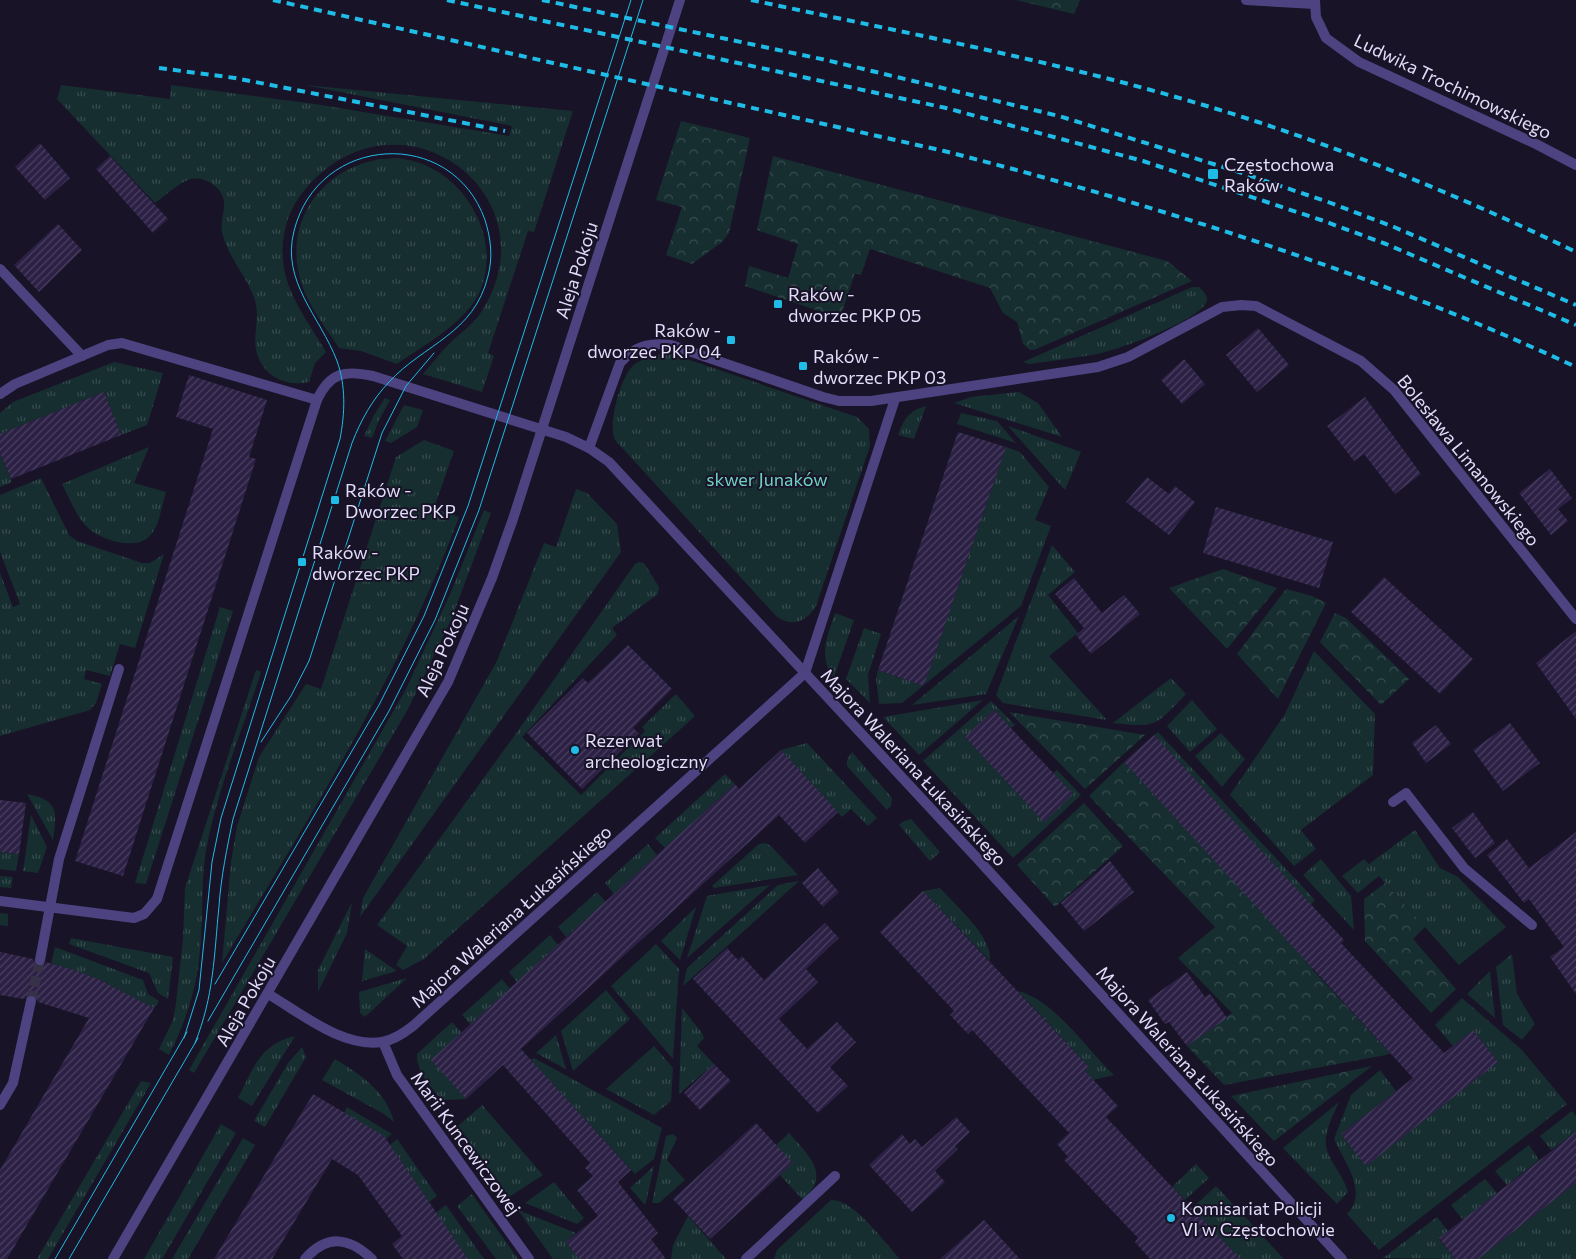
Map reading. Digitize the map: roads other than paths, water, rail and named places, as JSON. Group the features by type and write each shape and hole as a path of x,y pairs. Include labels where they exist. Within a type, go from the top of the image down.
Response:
{"street":[{"name":"Aleja Pokoju","path":"114,1259 448,682 492,578 513,519 680,0"},
{"path":"1246,0 1314,2"},
{"name":"Ludwika Trochimowskiego","path":"1314,2 1316,17 1326,38 1359,62 1536,144 1576,165"},
{"path":"0,269 82,356"},
{"name":"Bolesława Limanowskiego","path":"895,399 1098,367 1128,357 1222,307 1241,304 1256,306 1361,361 1394,390 1576,619"},
{"path":"0,901 134,918 144,914 157,899 317,400 323,387 331,378 341,374 358,373 390,381 566,437 589,448 609,462 805,673 895,399 839,401 671,345 658,343 643,345 630,352 620,363 589,448"},
{"path":"0,394 15,384 108,345 122,344 317,400"},
{"path":"40,960 48,907 59,859 119,669"},
{"name":"Majora Waleriana Łukasińskiego","path":"268,994 334,1032 359,1040 383,1042 400,1036 805,673 1342,1259"},
{"path":"1393,802 1406,793 1464,868 1532,925"},
{"path":"0,1105 13,1083 31,1001"},
{"name":"Marii Kuncewiczowej","path":"383,1042 397,1075 529,1259"},
{"path":"746,1259 835,1176"},
{"path":"305,1259 313,1250 335,1240 346,1242 363,1250 372,1259"}],"tunnel":[{"path":"31,1001 40,960"}],"tram line":[{"path":"215,984 379,705 424,616 468,506 631,0"},
{"path":"208,1021 389,711 435,620 479,510 643,0"},
{"path":"184,1038 199,990 212,862 221,818 342,429 344,400 340,370 330,345 297,283 291,249 294,231 308,199 329,175 356,160 386,154 416,157 445,168 468,190 485,220 489,234 491,248 490,269 481,296 472,312 460,325 389,382 377,396 359,426 352,443 233,819 221,884 210,992 195,1043"},
{"path":"261,742 291,696 309,661 382,433 406,386 434,353"},
{"path":"55,1259 187,1032"},
{"path":"69,1259 198,1038"}],"railway":[{"path":"273,0 944,151 1025,172 1265,244 1422,301 1576,367"},
{"path":"447,0 946,108 1143,161 1321,220 1386,244 1576,325"},
{"path":"542,0 826,60 1059,116 1328,202 1394,227 1576,305"},
{"path":"751,0 1006,54 1133,85 1196,103 1339,150 1459,198 1576,252"},
{"path":"159,68 235,78 505,131"}],"place":[{"name":"Częstochowa Raków","path":"1213,174"},
{"name":"Raków - dworzec PKP 05","path":"778,304"},
{"name":"Raków - dworzec PKP 04","path":"731,340"},
{"name":"Raków - dworzec PKP 03","path":"803,366"},
{"name":"Raków - Dworzec PKP","path":"335,500"},
{"name":"Raków - dworzec PKP","path":"302,562"},
{"name":"Rezerwat archeologiczny","path":"575,750"},
{"name":"Komisariat Policji VI w Częstochowie","path":"1171,1218"}],"park label":[{"name":"skwer Junaków","path":"767,479"}]}
